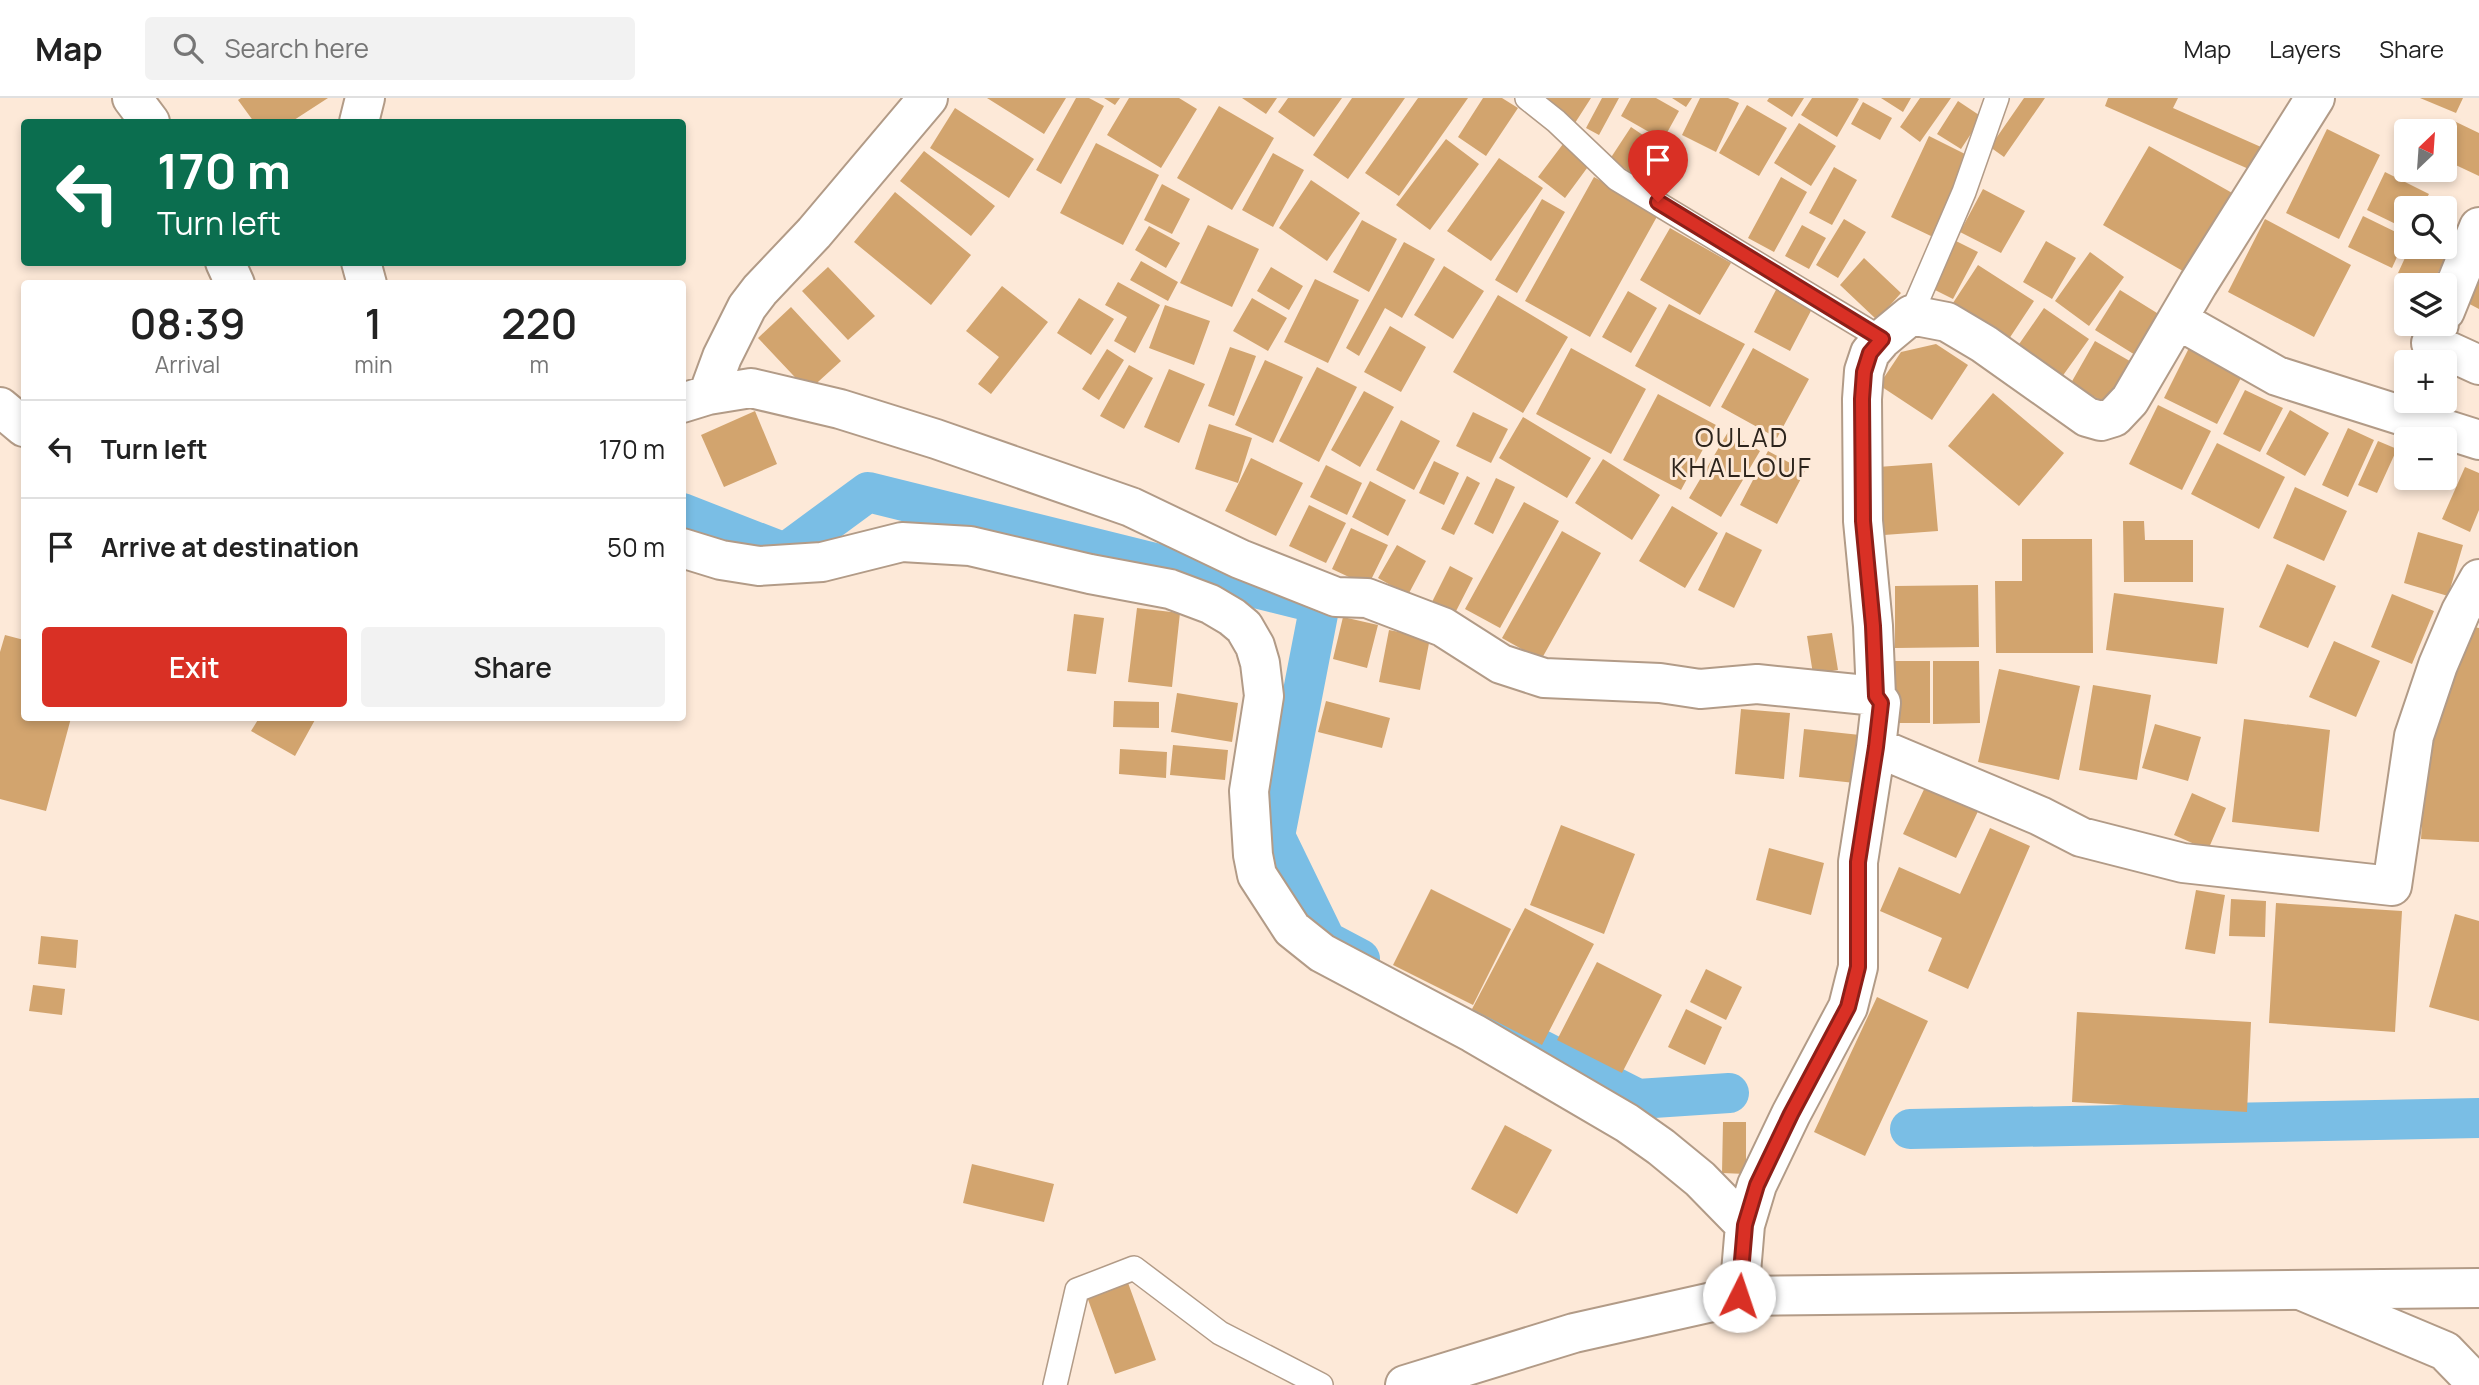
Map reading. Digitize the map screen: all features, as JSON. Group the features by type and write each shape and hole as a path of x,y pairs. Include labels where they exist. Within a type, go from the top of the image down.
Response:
{"street":[{"path":"132,98 148,119"},
{"path":"360,119 365,98"},
{"path":"695,399 722,357 737,321 760,290 814,233 928,98"},
{"path":"1739,1296 1745,1225 1757,1185 1848,1007 1858,967 1858,862 1881,703 1876,696 1873,626 1863,521 1862,399 1864,372 1870,353 1882,339 1911,315 1947,322 1984,344 2087,417 2101,421 2114,417 2130,400 2198,284 2315,98"},
{"path":"2457,281 2479,227"},
{"path":"2178,320 2277,376 2479,440"},
{"path":"2434,336 2431,343 2479,365"},
{"path":"695,399 751,388 840,409 936,439 1131,507 1240,559 1336,597 1367,598 1443,627 1501,664 1544,678 1660,683 1700,689 1757,684 1876,696"},
{"path":"0,407 21,425"},
{"path":"686,549 721,560 759,566 822,562 902,542 970,546 1090,575 1170,590 1210,604 1232,617 1244,627 1255,646 1264,696 1249,791 1253,855 1257,875 1292,929 1322,953 1473,1032 1627,1123 1700,1179 1745,1225"},
{"path":"1876,747 2039,816 2081,837 2183,863 2392,886 2414,736 2460,611 2479,579"},
{"path":"1405,1385 1574,1333 1739,1296 2479,1288"},
{"path":"2300,1290 2445,1351 2478,1385"}],"lane":[{"path":"1527,98 1556,121 1617,179 1882,339"},
{"path":"1911,315 1964,192 1997,98"},
{"path":"1055,1385 1077,1290 1134,1268 1220,1333 1321,1385"}],"building":[{"path":"328,98 296,119 252,119 238,100"},
{"path":"987,98 1066,98 1044,134"},
{"path":"1076,98 1089,98 1104,106 1061,184 1036,170"},
{"path":"1104,98 1120,98 1115,105"},
{"path":"1129,98 1179,98 1197,109 1161,168 1107,135"},
{"path":"1242,98 1277,98 1266,114"},
{"path":"1288,98 1342,98 1314,137 1278,112"},
{"path":"1352,98 1405,98 1348,179 1313,155"},
{"path":"1418,98 1468,98 1399,196 1365,173"},
{"path":"1483,98 1502,98 1518,108 1486,156 1458,137"},
{"path":"1535,98 1591,98 1575,123"},
{"path":"1602,98 1619,98 1599,135 1586,128"},
{"path":"1631,98 1656,98 1679,111 1663,140 1621,116"},
{"path":"1672,98 1692,98 1686,107"},
{"path":"1700,98 1728,98 1739,103 1716,152 1682,135"},
{"path":"1769,98 1804,98 1792,117 1767,101"},
{"path":"1812,98 1859,99 1837,137 1801,115"},
{"path":"1881,98 1911,98 1903,112"},
{"path":"1920,98 1951,98 1920,142 1900,127"},
{"path":"2024,98 2045,98 2004,157 1990,147"},
{"path":"2108,98 2178,98 2173,108 2261,147 2251,170 2105,106"},
{"path":"2420,98 2463,98 2456,113"},
{"path":"1958,101 1982,117 1961,149 1937,134"},
{"path":"1863,102 1892,118 1880,140 1851,124"},
{"path":"1747,105 1787,128 1759,176 1719,153"},
{"path":"1219,106 1274,138 1232,210 1177,178"},
{"path":"955,108 1034,159 1009,198 930,148"},
{"path":"2457,122 2479,133 2479,176 2457,166"},
{"path":"1799,123 1836,146 1811,186 1774,163"},
{"path":"1631,127 1668,152 1647,183 1610,159"},
{"path":"2327,129 2380,155 2339,239 2286,213"},
{"path":"1929,136 1971,157 1933,237 1891,217"},
{"path":"1446,139 1479,164 1430,230 1396,205"},
{"path":"1096,143 1159,175 1123,245 1060,213"},
{"path":"1563,144 1590,164 1565,198 1538,177"},
{"path":"2149,146 2234,194 2188,274 2103,225"},
{"path":"924,151 995,206 971,236 900,181"},
{"path":"1273,153 1304,170 1273,227 1242,210"},
{"path":"1499,158 1543,188 1491,261 1447,231"},
{"path":"1834,167 1857,180 1832,225 1809,213"},
{"path":"2385,172 2394,176 2394,182 2405,182 2429,194 2394,196 2394,223 2367,210"},
{"path":"1594,177 1659,213 1590,337 1525,301"},
{"path":"1781,177 1807,192 1774,252 1748,238"},
{"path":"1311,180 1360,213 1327,261 1279,228"},
{"path":"1162,184 1190,199 1172,234 1144,220"},
{"path":"1983,189 2025,211 2001,253 1960,232"},
{"path":"895,192 971,255 931,305 854,242"},
{"path":"1542,199 1565,212 1517,293 1495,280"},
{"path":"2363,216 2394,231 2396,259 2392,268 2348,247"},
{"path":"1844,219 1866,232 1838,278 1816,265"},
{"path":"2265,219 2351,265 2314,337 2228,292"},
{"path":"1362,220 1397,239 1369,292 1333,272"},
{"path":"1208,225 1259,249 1232,307 1180,283"},
{"path":"1802,225 1826,238 1809,269 1785,256"},
{"path":"1149,226 1180,243 1166,268 1135,250"},
{"path":"1670,228 1731,263 1700,315 1640,280"},
{"path":"1956,241 1978,252 1953,299 1931,288"},
{"path":"2046,241 2076,258 2052,299 2023,282"},
{"path":"1404,242 1435,259 1402,318 1385,308 1359,356 1346,348"},
{"path":"2090,252 2124,277 2089,326 2055,301"},
{"path":"1864,258 1901,293 1877,320 1840,285"},
{"path":"2404,259 2445,259 2438,273 2398,273"},
{"path":"2479,260 2479,309 2460,299"},
{"path":"1141,261 1178,282 1168,301 1130,280"},
{"path":"1978,265 2034,301 2005,345 1949,309"},
{"path":"1444,266 1484,291 1453,339 1414,315"},
{"path":"828,267 875,316 848,340 802,291"},
{"path":"1271,267 1303,286 1289,310 1257,291"},
{"path":"1315,279 1359,300 1328,363 1284,342"},
{"path":"1118,282 1160,305 1135,353 1114,341 1127,317 1105,305"},
{"path":"1002,286 1048,322 991,394 978,384 999,357 966,331"},
{"path":"1778,286 1814,305 1790,351 1754,332"},
{"path":"2120,290 2165,318 2140,358 2095,330"},
{"path":"1628,291 1657,308 1631,353 1602,337"},
{"path":"1498,295 1568,337 1523,413 1453,372"},
{"path":"1079,298 1114,319 1091,355 1057,333"},
{"path":"1252,298 1287,318 1268,351 1233,331"},
{"path":"1669,304 1745,344 1710,407 1635,366"},
{"path":"1165,305 1210,321 1194,365 1149,348"},
{"path":"791,307 841,361 808,391 758,338"},
{"path":"2044,308 2089,339 2059,381 2015,350"},
{"path":"1390,326 1426,347 1401,392 1364,372"},
{"path":"2095,341 2135,364 2110,406 2071,383"},
{"path":"1936,344 1968,365 1932,420 1879,385 1901,352"},
{"path":"1230,347 1256,356 1234,416 1208,406"},
{"path":"1571,348 1646,389 1611,454 1536,414"},
{"path":"1753,348 1809,379 1777,438 1721,407"},
{"path":"2189,348 2242,376 2217,424 2164,398"},
{"path":"1107,349 1124,360 1099,400 1082,389"},
{"path":"1265,360 1303,377 1273,443 1235,425"},
{"path":"1129,365 1153,378 1124,429 1100,416"},
{"path":"1317,367 1357,387 1319,462 1279,441"},
{"path":"1169,369 1205,384 1179,443 1144,427"},
{"path":"2245,390 2283,408 2260,452 2223,434"},
{"path":"1364,391 1394,407 1360,467 1331,450"},
{"path":"1993,393 2064,453 2019,506 1948,446"},
{"path":"1658,394 1716,425 1681,490 1623,460"},
{"path":"2158,405 2211,431 2182,490 2129,464"},
{"path":"2290,410 2329,433 2305,476 2266,454"},
{"path":"755,411 777,464 724,487 701,435"},
{"path":"1473,412 1508,429 1491,463 1456,446"},
{"path":"1523,417 1591,458 1567,498 1499,458"},
{"path":"1401,420 1440,441 1414,490 1376,470"},
{"path":"1209,424 1252,438 1238,483 1195,469"},
{"path":"2348,428 2374,440 2348,497 2322,485"},
{"path":"1728,432 1760,451 1721,517 1689,498"},
{"path":"2378,441 2394,448 2394,456 2377,493 2358,485"},
{"path":"2217,443 2285,477 2259,529 2191,494"},
{"path":"1768,451 1805,471 1777,524 1740,505"},
{"path":"1251,458 1303,483 1276,536 1225,511"},
{"path":"1603,459 1660,495 1632,540 1575,503"},
{"path":"1434,461 1459,473 1444,505 1419,493"},
{"path":"1932,463 1938,531 1884,535 1878,467"},
{"path":"1326,465 1362,483 1347,515 1310,497"},
{"path":"2465,467 2479,473 2479,510 2470,532 2442,519"},
{"path":"1467,476 1480,483 1454,535 1441,529"},
{"path":"1496,478 1515,487 1493,534 1474,524"},
{"path":"1370,481 1406,500 1388,536 1352,517"},
{"path":"2295,487 2347,511 2324,561 2273,538"},
{"path":"1524,502 1559,521 1500,628 1465,609"},
{"path":"1309,505 1346,523 1326,563 1289,546"},
{"path":"1672,506 1718,533 1685,588 1639,561"},
{"path":"2123,521 2144,521 2145,540 2193,540 2193,582 2124,582"},
{"path":"1351,528 1388,545 1368,586 1332,569"},
{"path":"1562,531 1601,553 1541,660 1502,638"},
{"path":"1726,532 1762,550 1734,608 1698,590"},
{"path":"2418,532 2463,545 2448,596 2404,583"},
{"path":"2022,539 2092,539 2093,653 1996,653 1995,581 2022,581"},
{"path":"1397,545 1426,561 1408,595 1378,578"},
{"path":"2287,564 2336,586 2308,648 2259,627"},
{"path":"1450,566 1473,578 1453,617 1430,606"},
{"path":"1978,585 1979,647 1895,648 1895,586"},
{"path":"2114,593 2224,608 2217,664 2106,650"},
{"path":"2392,594 2434,611 2412,664 2371,647"},
{"path":"1137,608 1180,613 1172,687 1128,682"},
{"path":"1074,614 1104,618 1096,674 1067,671"},
{"path":"1343,617 1378,625 1367,668 1333,659"},
{"path":"2474,627 2479,628 2479,842 2421,839 2427,738"},
{"path":"1389,630 1430,638 1420,690 1379,682"},
{"path":"1832,633 1838,670 1813,674 1807,636"},
{"path":"5,635 21,639 21,721 70,721 46,811 0,799 0,652"},
{"path":"2334,641 2380,661 2356,717 2309,697"},
{"path":"1892,661 1930,661 1930,723 1892,723"},
{"path":"1933,661 1979,661 1980,723 1933,724"},
{"path":"1999,669 2080,686 2059,780 1978,762"},
{"path":"2093,685 2151,695 2137,780 2079,770"},
{"path":"1177,693 1238,703 1232,742 1171,732"},
{"path":"1114,701 1159,702 1159,728 1113,727"},
{"path":"1326,701 1390,718 1382,748 1318,732"},
{"path":"1741,709 1790,713 1784,779 1735,774"},
{"path":"2244,719 2330,730 2319,832 2232,822"},
{"path":"257,721 314,721 295,756 251,731"},
{"path":"2155,724 2201,737 2188,781 2142,768"},
{"path":"1804,729 1860,735 1855,783 1799,777"},
{"path":"1173,745 1228,750 1225,780 1170,775"},
{"path":"1120,749 1167,752 1166,778 1119,774"},
{"path":"1927,783 1980,807 1956,858 1903,834"},
{"path":"2192,793 2226,808 2208,850 2174,835"},
{"path":"1561,825 1635,854 1604,934 1530,905"},
{"path":"1990,828 2030,846 1968,989 1928,971 1942,938 1880,911 1899,867 1960,894"},
{"path":"1769,848 1824,863 1811,915 1756,900"},
{"path":"1431,889 1511,929 1473,1005 1393,965"},
{"path":"2196,890 2225,895 2215,954 2185,949"},
{"path":"2231,899 2266,901 2265,937 2229,936"},
{"path":"2276,903 2402,911 2395,1032 2269,1023"},
{"path":"1525,908 1594,944 1542,1045 1472,1009"},
{"path":"2455,914 2479,921 2479,1021 2429,1007"},
{"path":"41,936 78,940 76,968 38,964"},
{"path":"1597,962 1662,995 1622,1073 1557,1040"},
{"path":"1706,969 1742,987 1726,1020 1690,1002"},
{"path":"33,985 65,989 62,1015 29,1011"},
{"path":"1877,997 1928,1021 1865,1156 1814,1132"},
{"path":"1686,1009 1722,1027 1705,1065 1668,1047"},
{"path":"2077,1012 2251,1022 2247,1112 2072,1102"},
{"path":"1723,1122 1746,1122 1746,1174 1722,1173"},
{"path":"1505,1125 1552,1150 1517,1214 1471,1189"},
{"path":"972,1164 1054,1184 1044,1222 963,1203"},
{"path":"1127,1280 1156,1360 1115,1374 1086,1294"}],"waterway":[{"path":"686,515 785,553 868,492 1320,604 1275,836 1326,941 1360,959"},
{"path":"1488,1023 1638,1099 1729,1093"},
{"path":"1910,1129 2479,1118"}],"district":[{"name":"OULAD KHALLOUF","path":"1742,452"}],"route":[{"path":"1658,202 1882,339 1870,353 1864,372 1862,399 1863,521 1873,626 1876,696 1881,703 1858,862 1858,967 1848,1007 1757,1185 1745,1225 1739,1296"}]}
